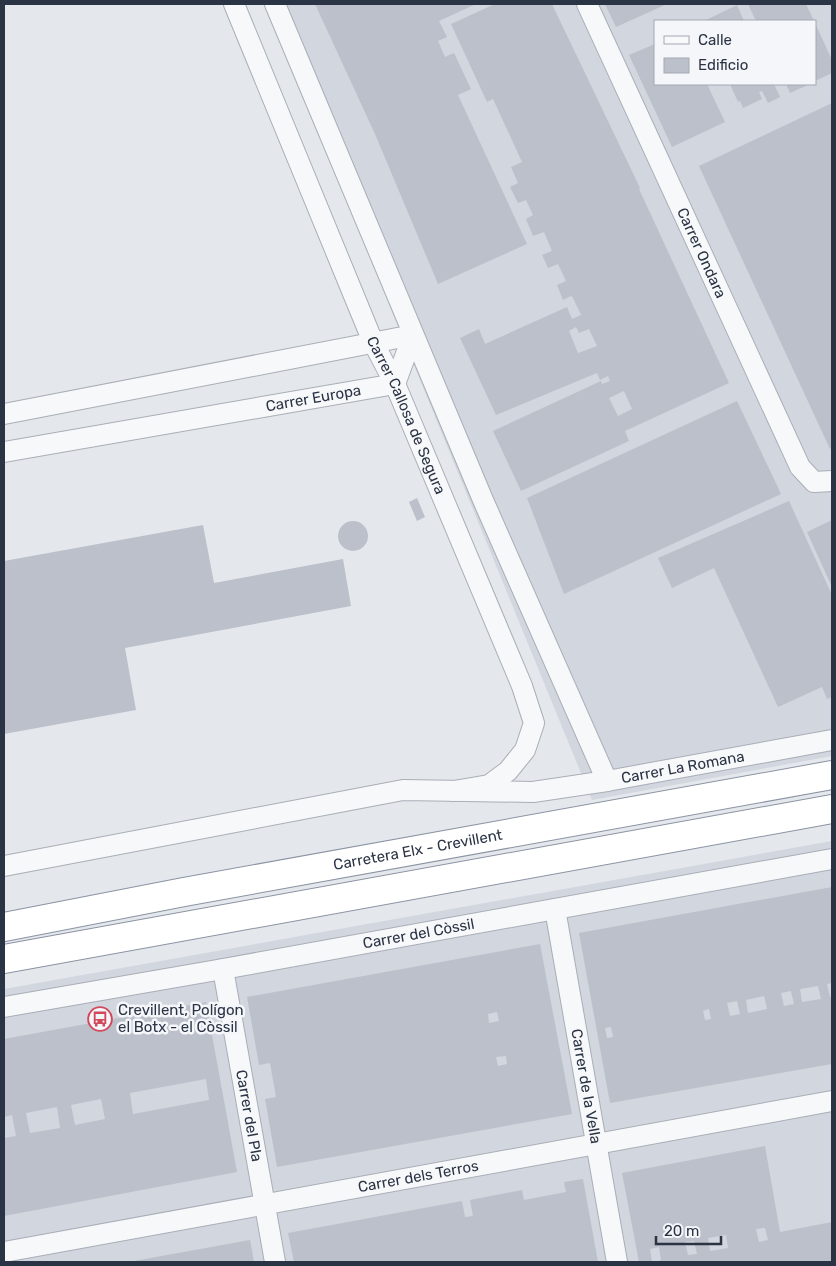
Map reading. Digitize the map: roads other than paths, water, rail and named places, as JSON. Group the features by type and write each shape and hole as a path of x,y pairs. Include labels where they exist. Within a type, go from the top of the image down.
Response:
{"highway":[{"name":"Carretera Elx - Crevillent","path":"4,927 194,890 832,775"},
{"path":"4,959 832,809"}],"street":[{"name":"Carrer Callosa de Segura","path":"234,4 373,342 395,384 522,686 534,723 525,750 508,771 489,785 454,791"},
{"path":"275,4 483,500 607,781"},
{"name":"Carrer Ondara","path":"587,4 800,467 814,482 832,481"},
{"path":"4,414 414,335"},
{"path":"395,384 414,335"},
{"name":"Carrer Europa","path":"4,452 395,384"},
{"name":"Carrer La Romana","path":"454,791 533,792 607,781 832,740"},
{"path":"4,866 403,790 454,791"},
{"name":"Carrer del Còssil","path":"4,1007 223,970 832,859"},
{"name":"Carrer de la Vella","path":"556,909 618,1262"},
{"name":"Carrer del Pla","path":"223,970 275,1262"},
{"name":"Carrer dels Terros","path":"4,1252 832,1101"}],"place":[{"name":"Crevillent, Polígon el Botx - el Còssil","path":"100,1019"}]}
